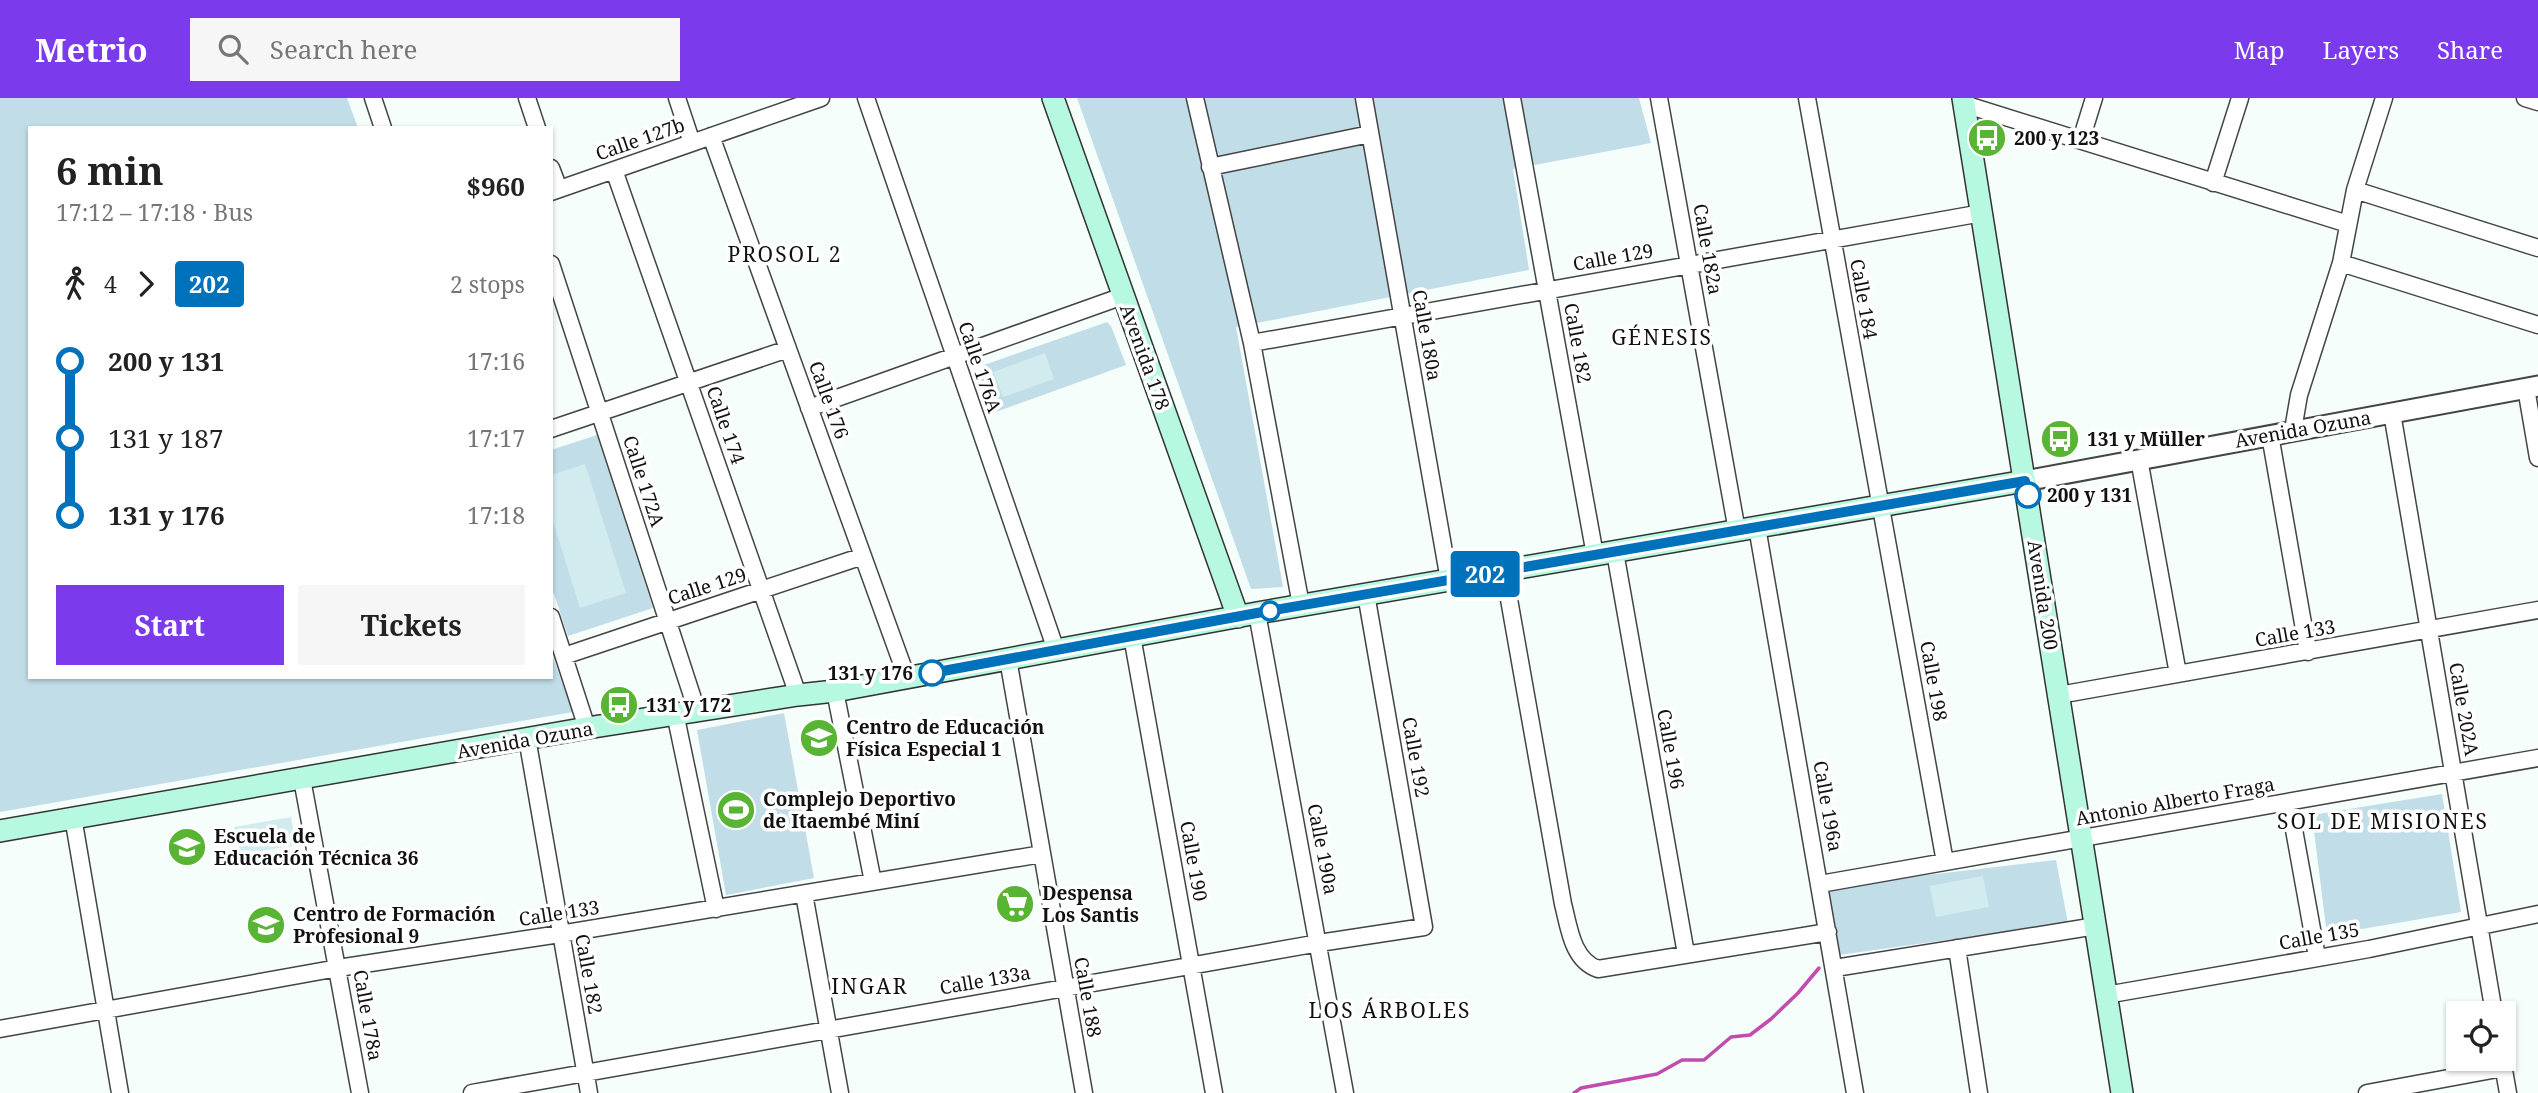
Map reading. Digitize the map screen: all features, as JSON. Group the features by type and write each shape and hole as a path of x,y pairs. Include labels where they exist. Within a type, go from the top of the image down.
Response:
{"main road":[{"name":"Avenida 178","path":"1053,98 1123,296 1247,615"},
{"name":"Avenida 200","path":"1964,101 2122,1093"},
{"name":"Avenida Ozuna","path":"0,831 675,713 835,691 1301,605 2025,481"}],"street":[{"path":"373,98 382,126"},
{"path":"527,98 536,126"},
{"path":"677,98 692,143"},
{"name":"Calle 127b","path":"555,190 821,98"},
{"name":"Calle 176A","path":"866,98 1056,650"},
{"path":"1195,98 1252,342 1301,605"},
{"name":"Calle 180a","path":"1364,98 1450,580"},
{"name":"Calle 182","path":"1512,98 1547,290 1605,554"},
{"name":"Calle 182a","path":"1659,98 1689,265 1747,529"},
{"name":"Calle 184","path":"1807,98 1881,506"},
{"path":"2081,140 2094,98"},
{"path":"2213,183 2240,98"},
{"path":"2293,430 2299,395 2341,263 2355,190 2384,98"},
{"path":"2525,98 2538,102"},
{"path":"1964,101 2213,183 2348,224"},
{"path":"1210,167 1370,134"},
{"name":"Calle 176","path":"711,136 907,678"},
{"name":"Calle 174","path":"614,170 798,695"},
{"path":"2355,190 2538,248"},
{"name":"Calle 129","path":"1252,342 1982,213"},
{"path":"2341,263 2538,325"},
{"name":"Calle 172A","path":"553,270 697,711"},
{"path":"809,408 1123,296"},
{"path":"553,428 788,349"},
{"path":"2532,387 2538,458"},
{"name":"Avenida Ozuna","path":"2025,481 2532,387"},
{"name":"Calle 202A","path":"2392,413 2492,1001"},
{"path":"2270,435 2308,652"},
{"path":"2139,459 2178,674"},
{"name":"Calle 198","path":"1881,506 1945,862"},
{"name":"Calle 196a","path":"1747,529 1820,884 1855,1093"},
{"name":"Calle 196","path":"1605,554 1686,954"},
{"name":"Calle 129","path":"565,656 863,556"},
{"path":"1504,571 1563,904 1571,936 1580,956 1588,965 1598,969 1828,932"},
{"name":"Calle 192","path":"1366,594 1424,927"},
{"name":"Calle 133","path":"2059,695 2538,610"},
{"name":"Calle 190a","path":"1247,615 1319,943 1346,1093"},
{"path":"553,623 587,728"},
{"name":"Calle 190","path":"1132,636 1214,1093"},
{"name":"Calle 188","path":"1008,659 1084,1093"},
{"path":"835,691 873,883"},
{"path":"675,713 716,909"},
{"name":"Calle 182","path":"527,738 589,1093"},
{"name":"Antonio Alberto Fraga","path":"1820,884 2538,758"},
{"name":"Calle 178a","path":"302,779 360,1093"},
{"path":"2289,802 2317,957"},
{"path":"73,817 120,1093"},
{"name":"Calle 133","path":"0,1029 338,968 716,909 1042,854"},
{"path":"804,894 840,1093"},
{"name":"Calle 135","path":"2106,995 2538,914"},
{"path":"1835,968 2096,926"},
{"name":"Calle 133a","path":"472,1093 1192,965 1424,927"},
{"path":"1957,948 1979,1093"},
{"path":"2367,1093 2467,1071"},
{"path":"2504,1071 2508,1093"}],"shaded area":[{"path":"0,98 347,98 357,126 28,126 28,679 553,679 553,657 573,712 0,812"},
{"path":"1077,98 1639,98 1651,143 1513,169 1529,270 1236,327 1283,587 1251,589"},
{"path":"1107,322 1126,365 993,413 979,372 984,365"},
{"path":"1045,353 1054,379 1003,397 993,372"},
{"path":"597,435 653,608 568,636 553,591 553,449"},
{"path":"585,464 626,593 580,608 553,521 553,474"},
{"path":"784,713 814,878 726,895 697,730"},
{"path":"2442,794 2461,912 2327,935 2312,815"},
{"path":"291,817 296,845 239,855 234,827"},
{"path":"2056,860 2068,923 1839,955 1826,887"},
{"path":"1983,876 1989,907 1936,917 1930,886"}],"waterway":[{"path":"1574,1093 1581,1088 1657,1074 1682,1060 1704,1060 1731,1037 1750,1035 1771,1019 1819,968"}],"bus line":[{"name":"202","path":"932,673 1257,613 2025,481 2028,495"}],"place":[{"name":"200 y 123","path":"1987,138"},
{"name":"131 y Müller","path":"2060,439"},
{"name":"200 y 131","path":"2028,495"},
{"name":"131 y 176","path":"932,673"},
{"name":"131 y 172","path":"619,705"},
{"name":"Centro de Educación Física Especial 1","path":"819,738"},
{"name":"Complejo Deportivo de Itaembé Miní","path":"736,810"},
{"name":"Escuela de Educación Técnica 36","path":"187,847"},
{"name":"Despensa Los Santis","path":"1015,904"},
{"name":"Centro de Formación Profesional 9","path":"266,925"}],"district":[{"name":"PROSOL 2","path":"785,255"},
{"name":"GÉNESIS","path":"1662,338"},
{"name":"SOL DE MISIONES","path":"2383,822"},
{"name":"INGAR","path":"870,987"},
{"name":"LOS ÁRBOLES","path":"1390,1011"}]}
